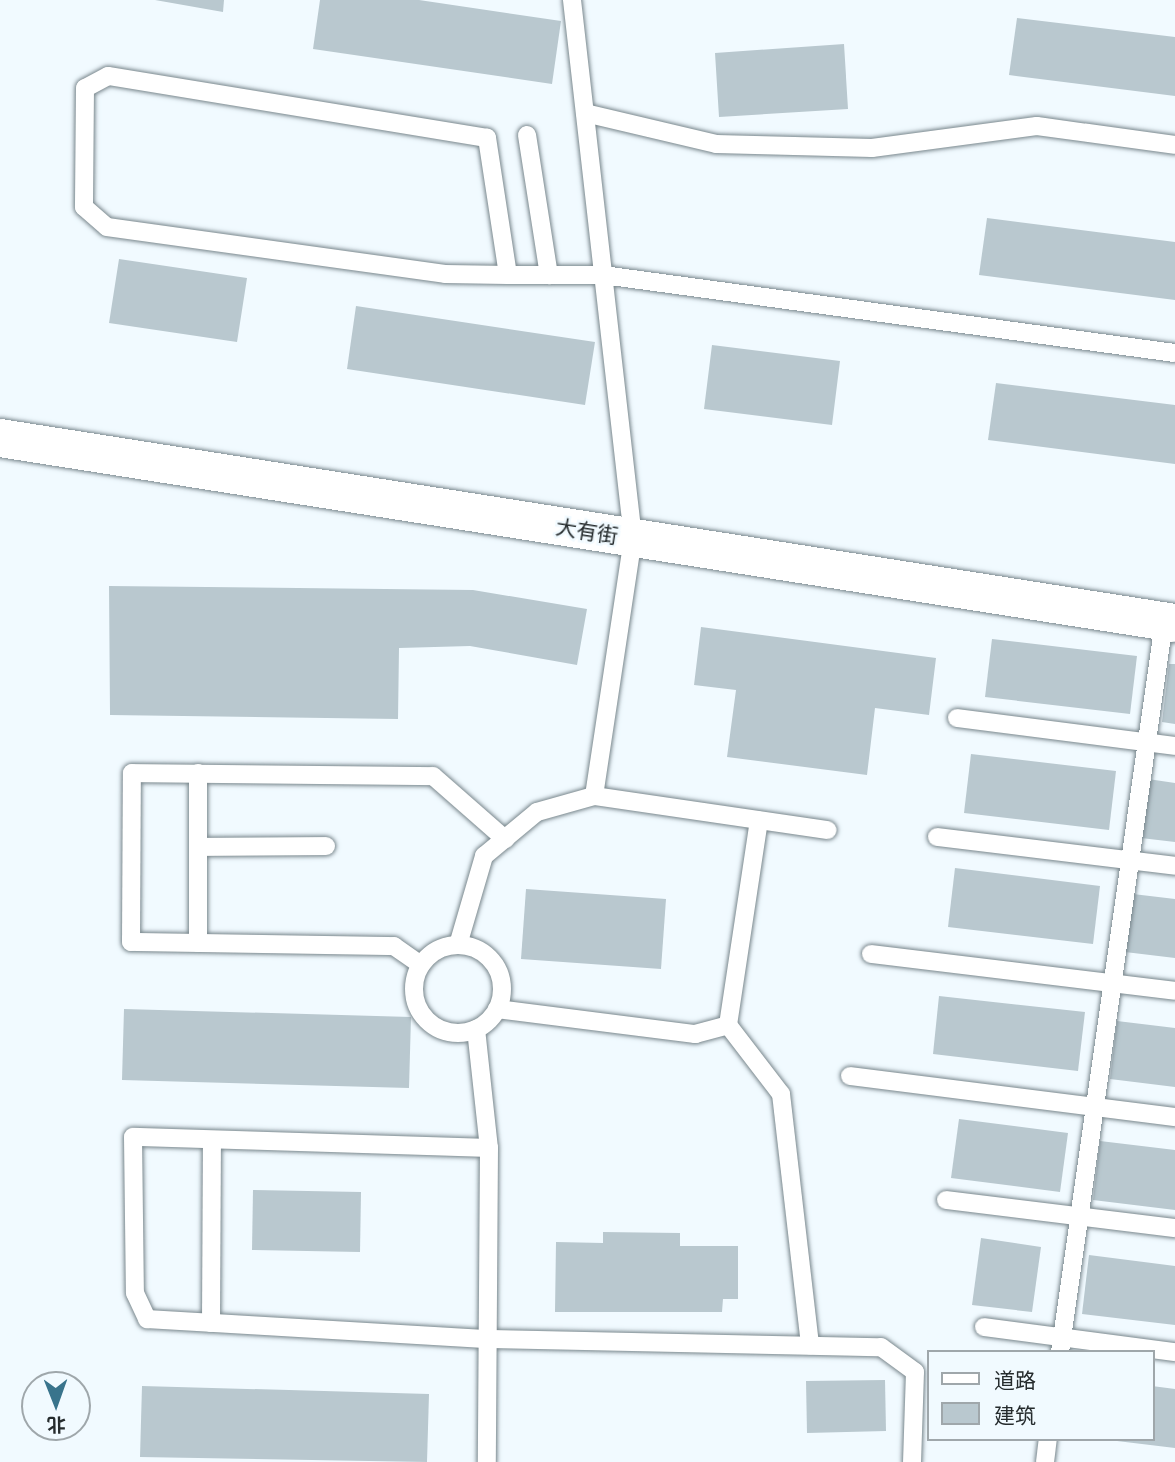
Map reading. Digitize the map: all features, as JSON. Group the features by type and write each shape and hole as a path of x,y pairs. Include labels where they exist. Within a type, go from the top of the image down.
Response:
{"street":[{"name":"大有街","path":"0,438 1169,623"}],"lane":[{"path":"572,0 633,538 594,796"},
{"path":"508,275 487,138 108,76 85,88 84,207 107,227 445,274 508,275 603,275 1175,353"},
{"path":"585,113 716,144 872,148 1037,126 1175,145"},
{"path":"527,135 548,275"},
{"path":"1061,1345 1147,742 1169,623"},
{"path":"957,718 1175,746"},
{"path":"421,965 394,946 131,942 132,773 433,776 505,839"},
{"path":"198,773 198,943"},
{"path":"458,945 484,856 537,812 594,796 828,830"},
{"path":"759,820 728,1026 781,1094 810,1345"},
{"path":"937,837 1175,866"},
{"path":"198,847 326,846"},
{"path":"458,945 473,948 495,966 502,995 497,1009 476,1029 448,1032 424,1017 414,991 421,965 444,947 458,945"},
{"path":"871,954 1175,991"},
{"path":"497,1009 695,1034 728,1026"},
{"path":"476,1029 489,1148 487,1462"},
{"path":"850,1076 1175,1117"},
{"path":"489,1148 133,1137 135,1293 148,1319 488,1339 881,1347 915,1372 912,1462"},
{"path":"211,1323 212,1140"},
{"path":"946,1200 1175,1228"},
{"path":"984,1327 1061,1345 1142,1350"},
{"path":"1154,1351 1175,1352"},
{"path":"1045,1462 1048,1441"}],"building":[{"path":"155,0 224,0 223,12"},
{"path":"320,0 419,0 561,21 552,84 313,49"},
{"path":"1017,18 1175,37 1175,96 1009,75"},
{"path":"844,44 848,109 719,117 715,53"},
{"path":"987,218 1175,242 1175,300 979,275"},
{"path":"119,259 247,278 237,342 109,323"},
{"path":"356,306 595,342 585,405 347,369"},
{"path":"712,345 840,361 832,425 704,409"},
{"path":"996,383 1175,405 1175,464 988,440"},
{"path":"109,586 473,590 587,609 577,665 470,646 399,648 398,719 110,715"},
{"path":"701,627 936,658 929,715 875,708 867,775 727,757 736,690 694,685"},
{"path":"992,639 1137,656 1130,714 985,697"},
{"path":"1169,664 1175,664 1175,724 1162,722"},
{"path":"971,754 1116,771 1109,830 964,813"},
{"path":"1148,779 1175,783 1175,842 1141,838"},
{"path":"955,868 1100,886 1093,944 948,927"},
{"path":"526,889 666,899 661,969 521,959"},
{"path":"1133,894 1175,899 1175,958 1125,952"},
{"path":"939,996 1085,1012 1078,1071 933,1054"},
{"path":"124,1009 411,1017 409,1088 122,1080"},
{"path":"1117,1021 1175,1028 1175,1087 1110,1079"},
{"path":"959,1119 1068,1133 1060,1192 951,1178"},
{"path":"1100,1141 1175,1150 1175,1210 1093,1200"},
{"path":"253,1190 361,1192 360,1252 252,1250"},
{"path":"603,1232 680,1233 680,1246 738,1246 738,1299 723,1299 722,1312 555,1312 556,1242 603,1243"},
{"path":"981,1238 1041,1247 1032,1312 972,1305"},
{"path":"1089,1255 1175,1266 1175,1325 1082,1314"},
{"path":"885,1380 886,1431 807,1433 806,1381"},
{"path":"142,1386 429,1394 427,1462 140,1457"},
{"path":"1154,1386 1175,1389 1175,1448 1117,1441 1154,1441"}]}
